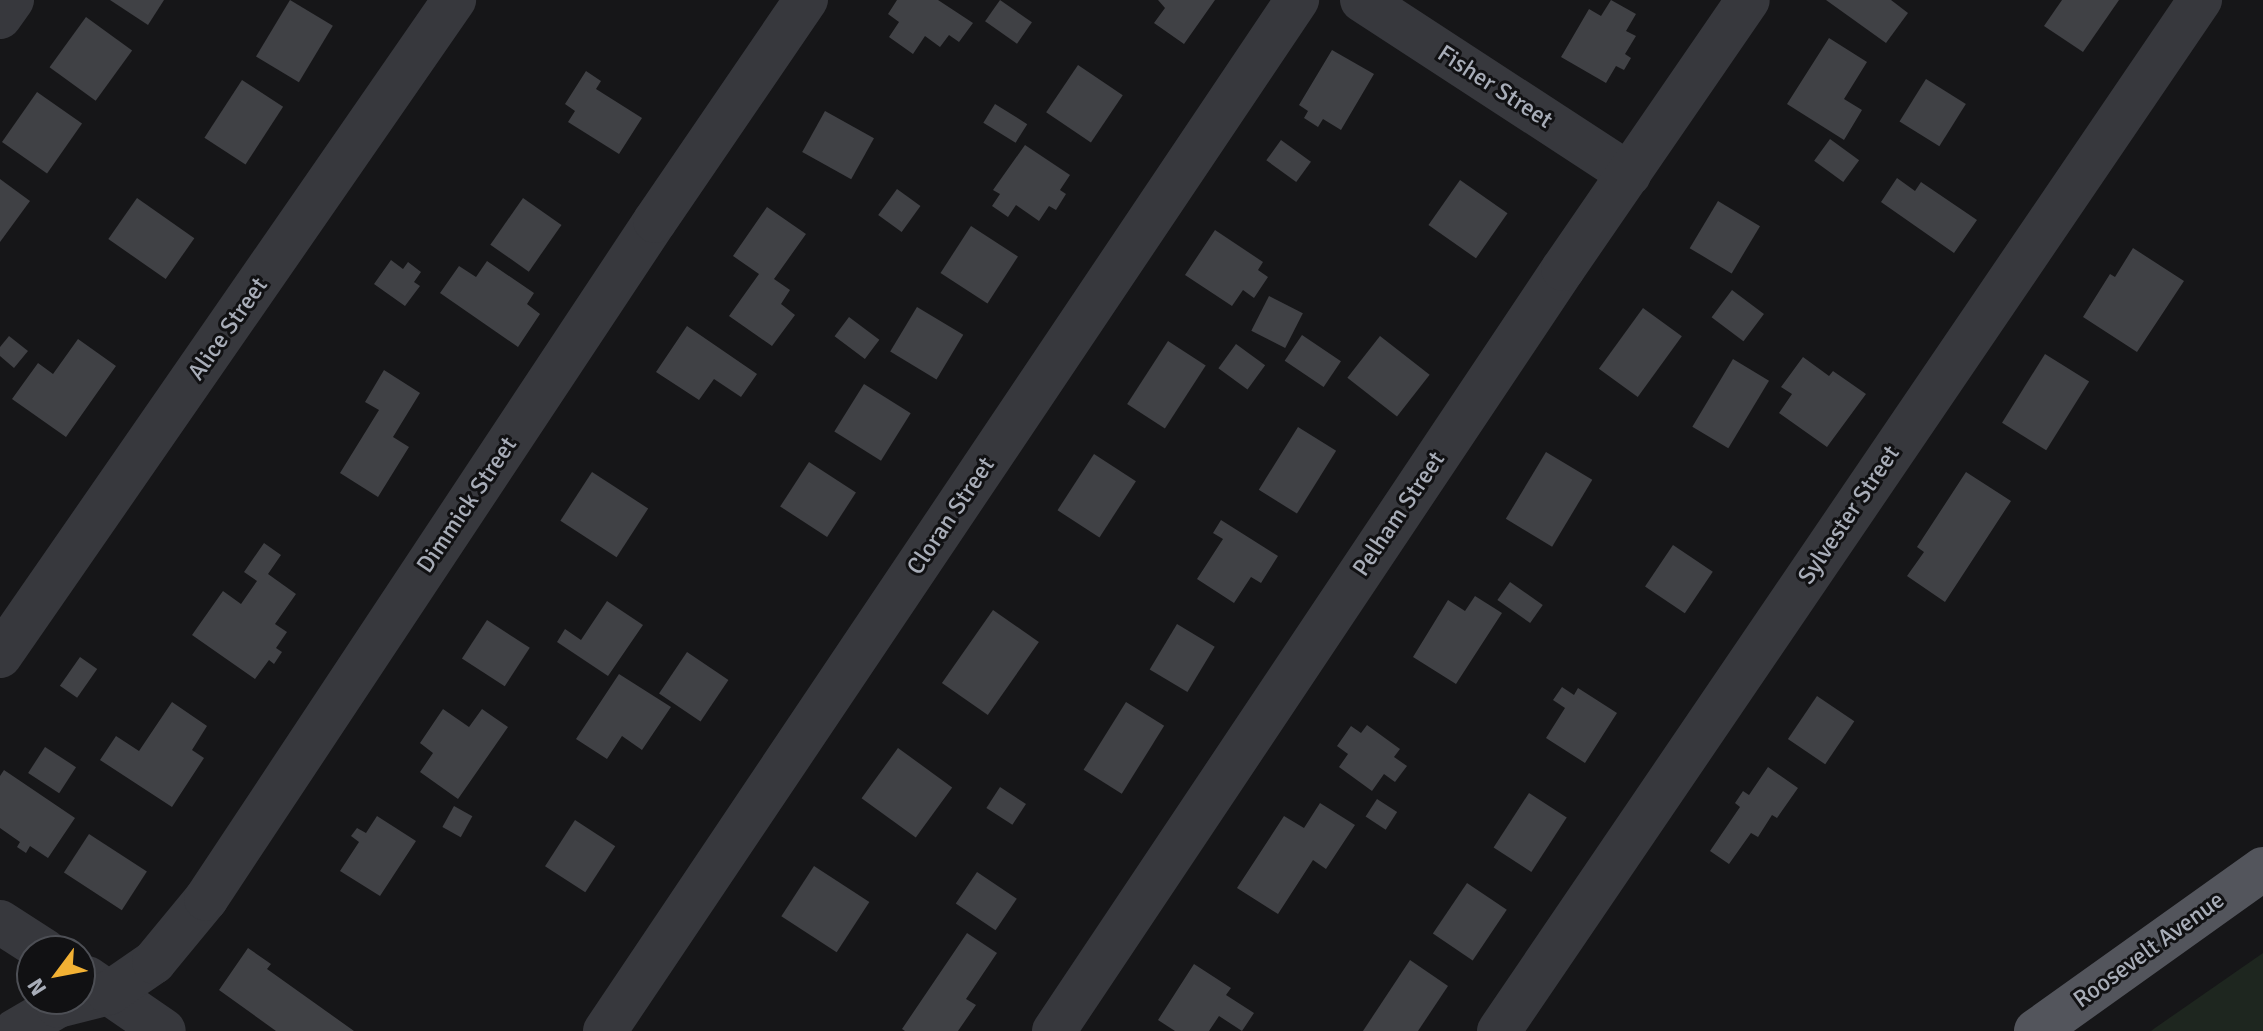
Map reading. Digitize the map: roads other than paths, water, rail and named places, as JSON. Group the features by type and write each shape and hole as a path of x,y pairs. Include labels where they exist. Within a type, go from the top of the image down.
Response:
{"main road":[{"name":"Roosevelt Avenue","path":"2036,1031 2263,869"}],"street":[{"path":"0,17 12,0"},
{"name":"Alice Street","path":"0,656 454,0"},
{"name":"Dimmick Street","path":"96,983 154,962 206,899 655,221 806,0"},
{"name":"Cloran Street","path":"605,1031 1297,0"},
{"name":"Fisher Street","path":"1362,0 1629,174"},
{"name":"Pelham Street","path":"1054,1031 1748,0"},
{"name":"Sylvester Street","path":"1499,1031 2200,0"},
{"path":"0,922 20,935"},
{"path":"96,984 164,1031"},
{"path":"15,1031 43,1015"}]}
